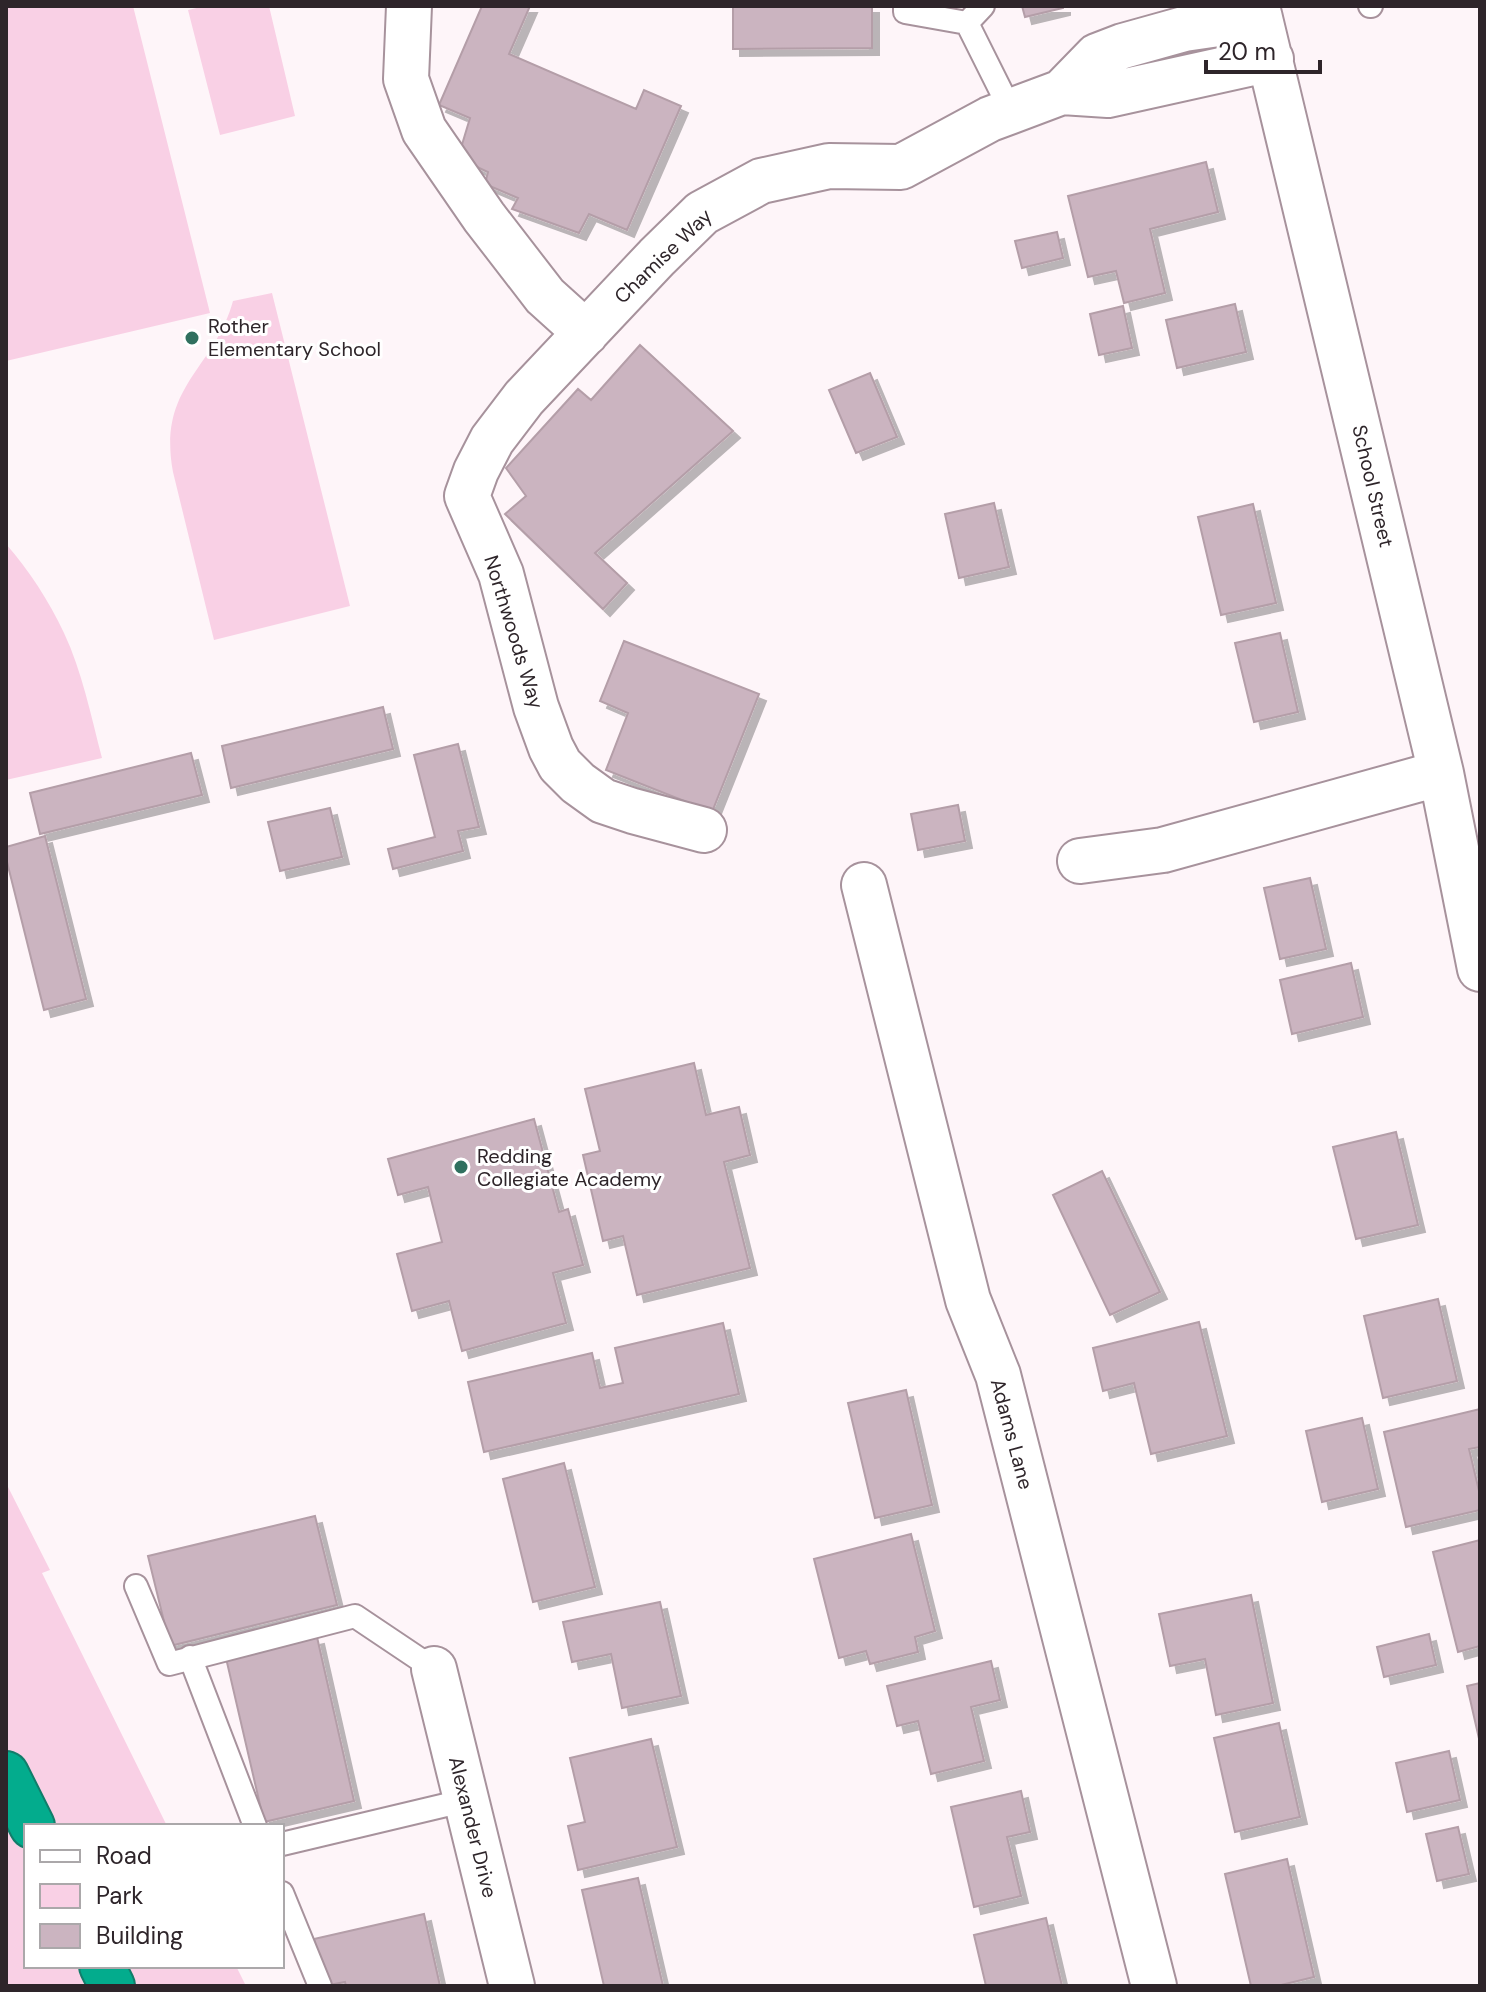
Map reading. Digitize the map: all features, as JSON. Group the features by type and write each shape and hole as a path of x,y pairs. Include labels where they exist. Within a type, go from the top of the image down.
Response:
{"highway":[{"path":"6,1774 31,1824"},
{"path":"103,1968 112,1986"}],"street":[{"path":"409,6 406,79 424,130 484,217 545,296 586,333"},
{"name":"Chamise Way","path":"586,333 702,213 761,181 829,166 901,167 990,119 1062,92 1097,56 1184,29 1263,27"},
{"name":"School Street","path":"1263,27 1441,773 1480,969"},
{"name":"Northwoods Way","path":"586,333 524,398 492,440 467,496 501,574 536,707 560,765 603,801 704,830"},
{"path":"1080,861 1163,850 1441,773"},
{"name":"Adams Lane","path":"864,885 968,1300 998,1375 1154,1986"},
{"name":"Alexander Drive","path":"434,1669 512,1986"}],"lane":[{"path":"905,6 905,12 967,23"},
{"path":"967,23 983,6"},
{"path":"967,23 1011,111"},
{"path":"136,1586 169,1664 355,1616 434,1669"},
{"path":"190,1657 254,1824"},
{"path":"284,1844 467,1800"},
{"path":"284,1898 320,1986"}],"green space":[{"path":"6,6 133,6 210,313 6,361"},
{"path":"205,6 269,6 295,116 220,135 188,10"},
{"path":"272,293 350,606 214,640 173,472 170,443 173,419 180,398 224,325 233,301"},
{"path":"6,544 38,586 64,633 81,678 102,758 6,780"},
{"path":"6,1483 50,1570 42,1573 166,1824 24,1824 24,1968 237,1968 246,1986 6,1986"}],"building":[{"path":"482,6 530,6 509,54 636,109 644,90 681,106 627,230 589,214 579,233 512,209 518,198 485,184 488,172 458,158 470,118 439,105"},
{"path":"733,6 872,6 872,48 733,49"},
{"path":"1022,6 1063,6 1063,8 1025,17"},
{"path":"1206,162 1218,212 1150,229 1165,293 1124,303 1116,271 1088,277 1068,196"},
{"path":"1057,232 1063,258 1022,268 1015,241"},
{"path":"1235,304 1246,352 1177,368 1166,320"},
{"path":"1123,306 1132,348 1099,355 1090,314"},
{"path":"640,345 733,431 595,553 627,583 603,609 505,514 526,496 506,468 578,389 591,400"},
{"path":"870,373 897,437 856,453 829,390"},
{"path":"994,503 1009,567 959,578 945,514"},
{"path":"1253,504 1276,603 1221,615 1198,517"},
{"path":"1280,633 1298,712 1254,722 1235,643"},
{"path":"624,641 759,694 712,812 606,770 628,713 600,701"},
{"path":"383,707 393,749 231,788 222,746"},
{"path":"458,744 479,827 458,831 463,851 393,869 388,849 435,837 414,755"},
{"path":"191,753 202,795 40,834 30,793"},
{"path":"958,805 965,841 918,850 911,814"},
{"path":"330,808 342,857 280,871 268,822"},
{"path":"45,836 86,999 44,1010 6,858 6,847"},
{"path":"1310,878 1326,949 1280,959 1264,888"},
{"path":"1351,963 1363,1017 1292,1034 1280,980"},
{"path":"694,1063 706,1115 739,1107 750,1155 724,1162 750,1268 637,1295 623,1236 603,1241 583,1155 600,1151 585,1089"},
{"path":"534,1119 559,1212 568,1209 583,1265 553,1273 566,1323 462,1351 449,1301 412,1311 397,1254 442,1242 428,1187 398,1195 388,1159"},
{"path":"1396,1132 1418,1225 1356,1239 1333,1147"},
{"path":"1102,1171 1160,1292 1110,1315 1053,1195"},
{"path":"1438,1299 1457,1381 1383,1398 1364,1316"},
{"path":"1199,1322 1227,1436 1151,1454 1134,1383 1103,1391 1093,1348"},
{"path":"723,1323 739,1394 484,1452 468,1382 592,1353 600,1388 623,1383 615,1348"},
{"path":"906,1390 932,1505 875,1518 848,1403"},
{"path":"1480,1409 1480,1447 1469,1449 1480,1495 1480,1510 1406,1527 1384,1432"},
{"path":"1362,1418 1378,1489 1322,1502 1306,1431"},
{"path":"564,1463 595,1587 533,1602 503,1479"},
{"path":"315,1516 337,1605 170,1646 148,1556"},
{"path":"911,1534 935,1631 915,1637 918,1652 870,1664 866,1651 839,1658 814,1559"},
{"path":"1480,1540 1480,1646 1458,1652 1433,1552"},
{"path":"1251,1595 1273,1703 1216,1715 1205,1659 1170,1666 1159,1614"},
{"path":"660,1602 681,1696 622,1708 611,1654 572,1662 563,1622"},
{"path":"1429,1634 1436,1665 1384,1677 1377,1647"},
{"path":"317,1637 354,1801 264,1822 226,1658"},
{"path":"991,1661 1000,1700 971,1707 984,1761 931,1774 918,1721 897,1726 887,1686"},
{"path":"1480,1683 1480,1743 1467,1686"},
{"path":"1279,1723 1300,1817 1235,1832 1214,1738"},
{"path":"651,1739 677,1847 578,1870 568,1826 585,1822 570,1758"},
{"path":"1449,1751 1460,1800 1407,1812 1396,1763"},
{"path":"1021,1791 1030,1832 1007,1837 1021,1896 974,1907 951,1807"},
{"path":"1458,1827 1469,1874 1437,1881 1426,1834"},
{"path":"1287,1859 1314,1977 1277,1986 1251,1986 1225,1874"},
{"path":"638,1878 663,1986 604,1986 582,1890"},
{"path":"424,1914 440,1986 346,1986 345,1982 324,1986 314,1939"},
{"path":"1046,1918 1062,1986 986,1986 974,1935"}],"place":[{"name":"Rother Elementary School","path":"192,338"},
{"name":"Redding Collegiate Academy","path":"461,1167"}]}
